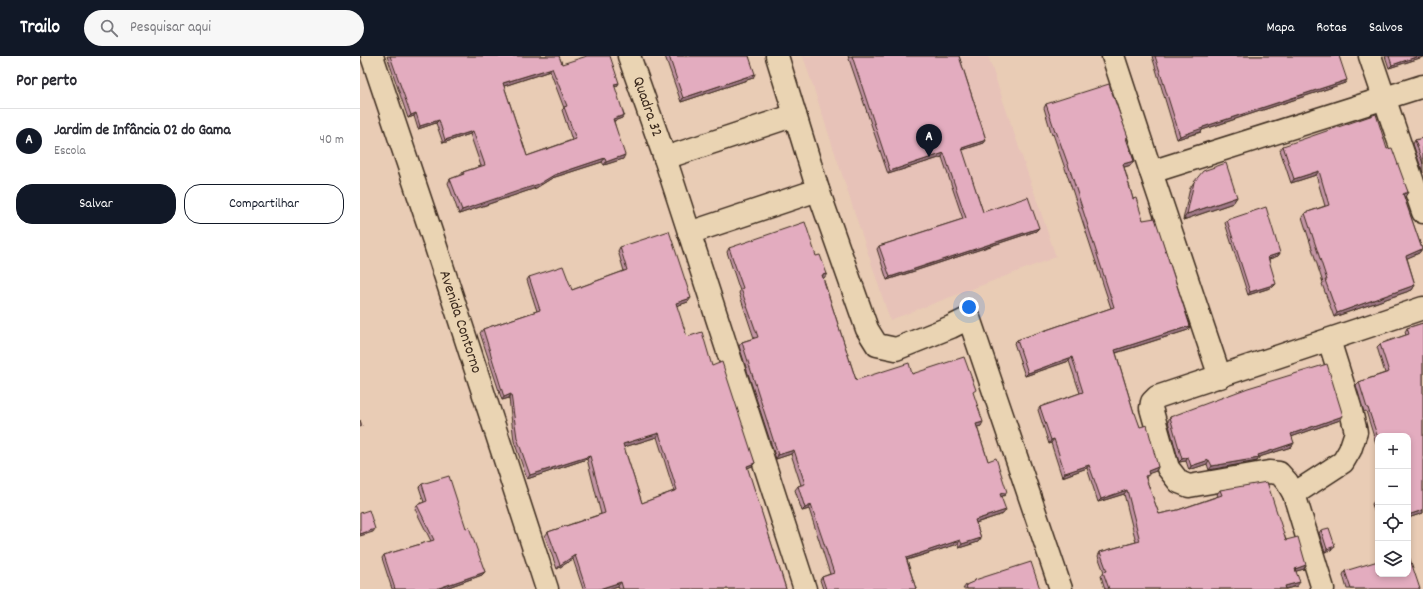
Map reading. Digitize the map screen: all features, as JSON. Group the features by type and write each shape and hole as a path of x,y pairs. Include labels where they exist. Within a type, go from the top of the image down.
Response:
{"street":[{"name":"Avenida Contorno","path":"372,56 435,244 547,589"},
{"name":"Quadra 32","path":"630,56 665,158 805,589"},
{"path":"777,56 818,190 867,330 877,345 896,349 951,327 969,318 1061,589"},
{"path":"1113,56 1220,377"},
{"path":"1370,56 1423,212"},
{"path":"1151,172 1423,86"},
{"path":"665,158 795,116"},
{"path":"689,233 818,190"},
{"path":"1323,589 1294,494 1287,482 1279,473 1269,472 1188,486 1179,482 1168,468 1151,408 1152,402 1157,398 1423,308"},
{"path":"1294,494 1343,462 1350,450 1356,432 1350,407 1329,340"}],"shaded area":[{"path":"803,56 988,56 1056,257 890,320"}],"building":[{"path":"390,56 559,56 562,64 587,56 610,56 619,83 614,84 624,115 613,119 625,155 606,162 605,158 554,175 539,184 462,210 450,179 464,174 463,172 485,165 473,131 445,140 439,120 420,126 416,113 411,115","holes":["552,68 567,106 564,107 576,139 527,156 503,83"]},
{"path":"669,56 749,56 755,74 683,98"},
{"path":"852,56 959,56 986,140 962,148 983,212 1028,197 1039,228 890,277 879,246 966,218 944,153 890,171"},
{"path":"1155,56 1339,56 1347,80 1203,127 1180,136"},
{"path":"1389,56 1419,56 1392,65"},
{"path":"1109,84 1128,137 1126,138 1134,161 1123,164 1133,199 1136,198 1143,220 1155,218 1190,326 1115,350 1134,413 1140,427 1147,425 1158,467 1148,471 1149,475 1145,476 1159,514 1178,510 1222,495 1220,490 1267,482 1286,540 1298,537 1306,565 1295,569 1300,582 1285,586 1286,589 1109,589 1103,572 1107,571 1100,552 1140,541 1127,490 1101,499 1089,465 1065,473 1054,439 1051,440 1040,407 1083,392 1072,357 1028,373 1017,340 1114,307 1070,170 1046,104"},
{"path":"1376,114 1387,149 1392,148 1408,192 1403,194 1422,249 1406,256 1415,285 1337,313 1325,280 1327,280 1305,213 1329,205 1319,171 1294,179 1283,146"},
{"path":"1423,138 1423,164 1415,140"},
{"path":"1226,163 1237,197 1187,214 1194,182 1203,171"},
{"path":"1266,207 1280,253 1268,257 1276,284 1250,292 1227,220"},
{"path":"805,222 816,256 820,255 827,274 822,275 856,380 909,363 912,374 964,357 976,390 973,392 983,422 976,424 988,461 996,458 1007,492 1000,494 1006,510 975,520 981,538 962,544 960,540 906,558 916,589 826,589 822,577 834,573 811,505 805,508 798,486 805,484 794,450 778,455 745,352 742,342 758,337 741,289 743,288 729,248"},
{"path":"669,231 691,298 676,303 687,337 702,332 712,366 722,362 755,463 747,466 786,589 623,589 621,582 599,589 586,589 575,555 560,565 548,532 605,513 590,456 530,475 517,438 511,394 504,397 483,329 540,310 529,277 563,266 572,290 627,270 620,247","holes":["659,433 677,490 642,503 623,444"]},
{"path":"1423,323 1423,510 1411,514 1411,433 1376,433 1359,382 1389,372 1380,344 1409,334 1407,328"},
{"path":"1327,364 1343,416 1291,434 1294,443 1258,455 1259,458 1212,466 1209,460 1191,466 1188,457 1182,459 1170,417 1248,388"},
{"path":"449,476 466,528 469,527 485,572 436,589 395,589 384,555 434,540 417,505 427,501 422,484"},
{"path":"369,510 375,529 360,534 360,513"},
{"path":"1329,528 1335,546 1327,549 1321,530"},
{"path":"1031,562 1040,589 967,589 966,585 975,580"},
{"path":"1375,562 1375,577 1411,577 1411,562 1420,589 1351,589 1345,571"}],"place":[{"name":"Jardim de Infância 02 do Gama","path":"929,157"}]}
